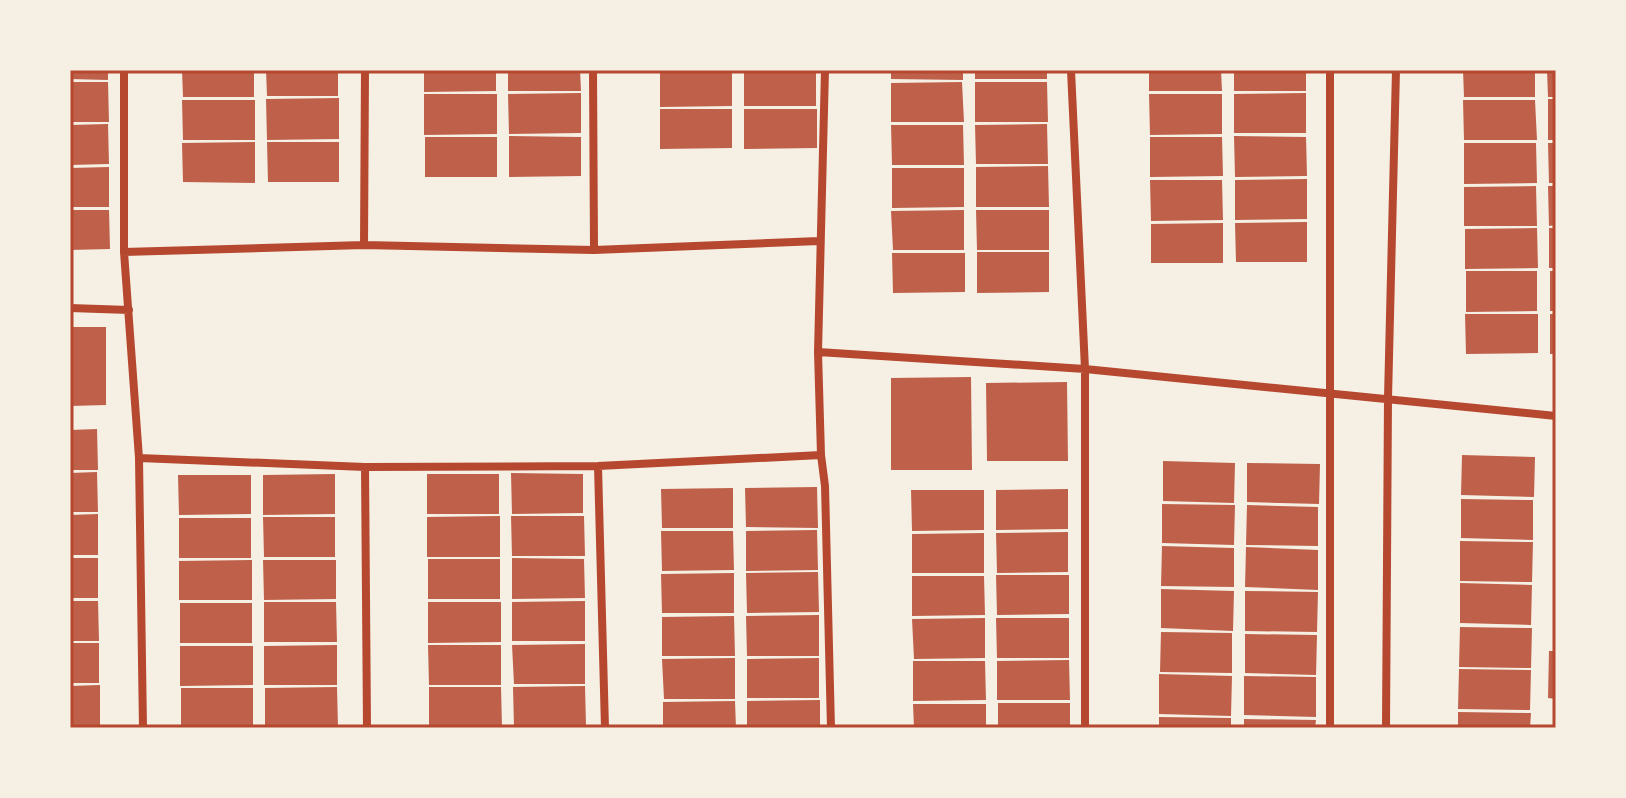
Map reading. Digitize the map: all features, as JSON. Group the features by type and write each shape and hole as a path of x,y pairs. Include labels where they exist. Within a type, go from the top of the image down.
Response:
{"street":[{"path":"124,70 124,252 139,458 143,728"},
{"path":"364,245 365,70"},
{"path":"593,70 594,250"},
{"path":"825,70 818,352 831,728"},
{"path":"1071,70 1085,369 1085,728"},
{"path":"1330,70 1330,728"},
{"path":"1386,728 1388,398 1396,70"},
{"path":"124,252 364,245 594,250 819,241"},
{"path":"70,308 129,310"},
{"path":"818,352 1085,369 1556,416"},
{"path":"139,458 365,467 598,466 821,455"},
{"path":"598,466 605,728"},
{"path":"365,467 367,728"}],"building":[{"path":"70,70 108,70 108,80 70,79"},
{"path":"182,70 254,70 254,97 183,97"},
{"path":"266,70 338,70 338,96 267,96"},
{"path":"424,70 496,70 496,91 424,92"},
{"path":"508,70 580,70 581,91 508,91"},
{"path":"660,70 732,70 732,106 660,107"},
{"path":"744,70 816,70 816,106 744,106"},
{"path":"891,70 963,70 963,80 891,79"},
{"path":"975,70 1047,70 1047,79 975,79"},
{"path":"1149,70 1221,70 1222,91 1149,91"},
{"path":"1234,70 1306,70 1306,91 1234,91"},
{"path":"1463,70 1535,70 1535,97 1464,97"},
{"path":"1547,70 1556,70 1556,97 1548,97"},
{"path":"70,82 108,82 109,122 70,122"},
{"path":"962,82 964,122 891,122 891,83"},
{"path":"975,82 1047,82 1048,122 975,122"},
{"path":"581,93 581,133 509,134 508,94"},
{"path":"1306,93 1306,133 1234,133 1234,94"},
{"path":"424,94 497,94 497,134 424,135"},
{"path":"1149,94 1222,94 1222,134 1150,135"},
{"path":"339,98 339,139 267,140 266,99"},
{"path":"1548,99 1556,99 1556,140 1548,140"},
{"path":"182,100 255,100 255,140 183,140"},
{"path":"1463,100 1535,100 1537,140 1464,140"},
{"path":"660,109 732,109 732,148 660,149"},
{"path":"744,109 817,109 817,148 744,149"},
{"path":"108,124 109,164 70,165 70,125"},
{"path":"1047,124 1048,164 976,164 975,125"},
{"path":"891,125 963,125 964,165 892,165"},
{"path":"509,136 581,137 581,176 509,177"},
{"path":"1234,136 1306,137 1307,176 1235,177"},
{"path":"425,137 497,137 497,177 425,177"},
{"path":"1150,137 1222,137 1223,176 1150,177"},
{"path":"255,142 255,183 183,182 182,143"},
{"path":"267,142 339,142 339,182 268,182"},
{"path":"1464,143 1536,143 1537,183 1464,184"},
{"path":"1548,143 1556,143 1556,183 1549,183"},
{"path":"1048,166 1049,207 976,207 976,167"},
{"path":"109,167 109,207 70,207 70,168"},
{"path":"892,168 964,168 964,207 892,208"},
{"path":"1307,179 1307,219 1235,220 1235,180"},
{"path":"1150,180 1222,180 1223,220 1151,221"},
{"path":"1536,186 1537,226 1464,226 1464,187"},
{"path":"1548,186 1556,186 1556,225 1549,226"},
{"path":"70,210 109,210 110,249 70,250"},
{"path":"964,210 964,250 893,250 891,211"},
{"path":"976,210 1049,210 1049,250 977,250"},
{"path":"1307,222 1307,262 1236,262 1235,223"},
{"path":"1223,223 1223,263 1151,263 1151,224"},
{"path":"1537,228 1538,268 1465,269 1465,229"},
{"path":"1549,228 1556,228 1556,268 1549,268"},
{"path":"977,252 1049,252 1049,292 977,293"},
{"path":"892,253 965,253 965,292 893,293"},
{"path":"1466,271 1537,271 1537,311 1466,312"},
{"path":"1550,271 1556,271 1556,311 1550,311"},
{"path":"1465,314 1538,314 1538,353 1466,354"},
{"path":"1550,314 1556,314 1556,354 1550,354"},
{"path":"70,327 106,327 106,405 70,406"},
{"path":"971,377 972,470 891,470 891,378"},
{"path":"1067,382 1068,461 987,461 986,383"},
{"path":"97,429 98,470 70,470 70,430"},
{"path":"1462,455 1535,457 1534,497 1461,495"},
{"path":"1163,461 1235,463 1234,503 1163,501"},
{"path":"1247,463 1320,464 1319,504 1247,502"},
{"path":"97,472 98,512 70,512 70,473"},
{"path":"511,473 583,474 583,513 512,514"},
{"path":"335,474 335,514 263,515 263,475"},
{"path":"427,474 499,474 499,514 427,514"},
{"path":"178,475 251,475 251,514 179,515"},
{"path":"817,487 818,528 746,527 745,488"},
{"path":"733,488 733,528 662,528 661,489"},
{"path":"1068,489 1068,529 996,530 996,490"},
{"path":"911,490 984,490 984,530 912,531"},
{"path":"1461,499 1533,500 1533,540 1461,538"},
{"path":"1162,504 1235,505 1234,545 1162,543"},
{"path":"1247,505 1318,507 1318,546 1246,545"},
{"path":"98,514 98,555 70,555 70,515"},
{"path":"500,516 500,557 427,557 427,517"},
{"path":"511,516 584,516 585,556 512,556"},
{"path":"263,517 335,517 335,557 264,557"},
{"path":"179,518 251,518 251,558 179,558"},
{"path":"817,530 818,570 746,571 746,531"},
{"path":"661,531 733,531 734,570 662,571"},
{"path":"1068,532 1068,572 997,573 996,533"},
{"path":"984,533 984,573 912,573 912,534"},
{"path":"1460,541 1533,542 1532,582 1460,581"},
{"path":"1162,546 1234,548 1234,587 1161,586"},
{"path":"1246,547 1318,550 1318,590 1245,587"},
{"path":"70,558 98,558 98,598 70,598"},
{"path":"512,558 584,559 585,598 512,599"},
{"path":"428,559 500,559 500,599 428,599"},
{"path":"252,560 252,600 179,600 179,561"},
{"path":"263,560 336,560 336,599 264,600"},
{"path":"818,572 819,612 747,613 746,573"},
{"path":"734,573 734,613 662,613 661,574"},
{"path":"996,575 1069,575 1069,614 997,615"},
{"path":"912,576 984,576 985,615 912,616"},
{"path":"1460,583 1532,585 1531,625 1460,623"},
{"path":"1161,589 1234,591 1233,631 1161,628"},
{"path":"1245,591 1318,592 1317,632 1245,631"},
{"path":"70,601 98,601 99,641 70,641"},
{"path":"585,601 585,641 512,641 512,602"},
{"path":"264,602 336,602 337,642 264,642"},
{"path":"428,602 501,602 501,642 428,643"},
{"path":"180,603 252,603 252,643 180,643"},
{"path":"819,615 819,656 747,656 746,616"},
{"path":"734,616 735,656 662,656 662,617"},
{"path":"985,618 985,658 914,659 912,619"},
{"path":"996,618 1069,618 1069,658 997,658"},
{"path":"1460,627 1532,628 1531,668 1459,667"},
{"path":"1161,632 1232,633 1232,673 1160,672"},
{"path":"1245,634 1317,635 1316,675 1245,673"},
{"path":"70,643 99,643 99,683 70,683"},
{"path":"585,644 585,684 514,684 512,645"},
{"path":"337,645 337,685 264,685 264,646"},
{"path":"428,645 501,645 501,685 429,685"},
{"path":"180,646 253,646 253,685 180,686"},
{"path":"1549,651 1556,651 1556,699 1548,698"},
{"path":"735,658 735,699 664,699 662,659"},
{"path":"819,658 819,698 747,698 747,659"},
{"path":"1069,660 1070,700 997,700 997,661"},
{"path":"913,661 985,661 986,700 913,701"},
{"path":"1459,669 1531,670 1530,710 1458,709"},
{"path":"1159,674 1232,676 1231,716 1159,714"},
{"path":"1244,676 1316,677 1316,717 1244,715"},
{"path":"100,685 100,726 70,726 70,686"},
{"path":"585,686 586,726 514,727 513,687"},
{"path":"337,687 338,727 265,727 265,688"},
{"path":"429,687 501,687 502,727 429,728"},
{"path":"181,688 253,688 253,727 181,728"},
{"path":"820,700 820,728 747,728 747,701"},
{"path":"735,701 736,728 663,728 663,702"},
{"path":"998,703 1070,703 1070,728 998,728"},
{"path":"913,704 986,704 986,728 914,728"},
{"path":"1458,712 1531,713 1530,728 1458,728"},
{"path":"1159,717 1231,718 1231,728 1159,728"},
{"path":"1244,719 1316,720 1315,728 1244,728"}]}
